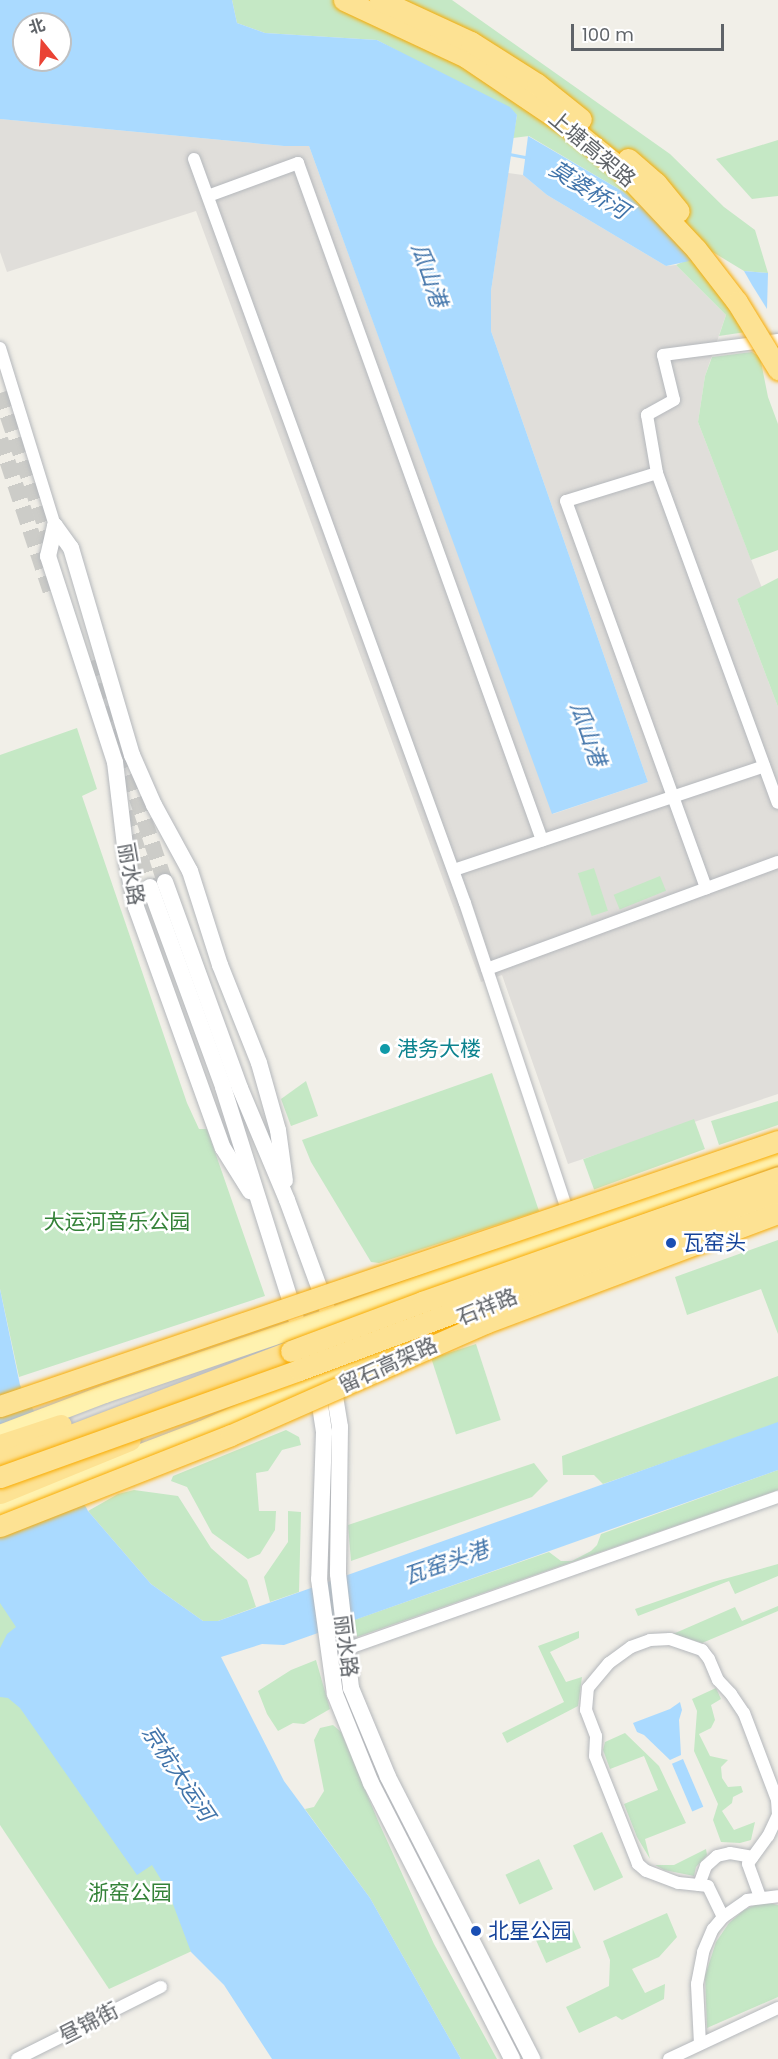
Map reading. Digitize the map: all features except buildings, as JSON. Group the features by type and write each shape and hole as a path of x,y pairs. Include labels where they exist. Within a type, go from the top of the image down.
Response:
{"highway":[{"name":"上塘高架路","path":"344,0 466,57 567,125 619,167 696,249 737,302 778,369"},
{"name":"上塘高架路","path":"380,0 471,42 537,84 656,183 735,276 778,342"},
{"path":"0,1406 778,1141"},
{"path":"0,1461 422,1302 778,1177"},
{"name":"留石高架路","path":"0,1477 200,1406 651,1237 778,1194"},
{"name":"留石高架路","path":"0,1526 231,1435 495,1318 778,1212"},
{"path":"651,1237 696,1224 729,1219 778,1223"},
{"path":"0,1445 214,1380"},
{"path":"0,1494 128,1441 200,1406"}],"main road":[{"name":"丽水路","path":"55,526 72,548 132,755 154,805 190,871 220,964 259,1062 279,1130 287,1200"},
{"name":"丽水路","path":"55,526 48,556 116,762 136,907 223,1148 262,1208"},
{"name":"丽水路","path":"512,2059 371,1783 335,1694 319,1579 324,1377 330,1317 287,1200 157,884 299,1327 324,1377 340,1427 338,1574 351,1688 388,1777 532,2059"},
{"name":"石祥路","path":"0,1434 778,1156"},
{"name":"石祥路","path":"0,1508 100,1470 324,1377 398,1342 583,1268 778,1194"}],"street":[{"path":"194,159 454,870 573,1230"},
{"path":"208,196 298,163 542,840"},
{"path":"778,342 663,355 674,400 647,415 657,473 778,803"},
{"name":"丽水路","path":"0,348 55,526"},
{"path":"657,473 566,501 706,888"},
{"path":"454,870 764,766"},
{"path":"488,969 778,862"},
{"path":"346,1649 778,1497"},
{"path":"723,1917 708,1886 678,1883 658,1876 639,1864 595,1756 596,1736 586,1710 588,1688 609,1663 631,1647 650,1640 670,1639 702,1650 710,1659 718,1680 744,1713 777,1800 778,1815 768,1836 748,1864 760,1897"},
{"path":"699,1885 706,1866 717,1856 730,1853 753,1857"},
{"path":"700,2044 698,1984 703,1952 713,1929 723,1917 747,1900 778,1896"},
{"name":"昼锦街","path":"17,2059 161,1987"},
{"path":"669,2059 778,2008"}],"shaded area":[{"name":"瓜山港","path":"0,119 284,146 309,146 553,814 648,782 491,331 491,291 508,173 523,175 547,195 666,266 676,265 726,315 705,376 698,422 762,588 737,599 778,707 778,1094 568,1164 502,975 481,982 196,211 7,272 0,252"}],"green space":[{"path":"232,0 452,0 670,154 724,207 755,230 768,273 744,271 655,217 622,191 529,136 513,138 517,115 377,40 265,33 237,23"},
{"path":"778,140 778,196 752,199 716,159"},
{"path":"687,260 694,260 746,332 719,336 726,315 676,265"},
{"path":"752,352 760,357 768,397 778,424 778,550 751,560 698,422 705,376 712,357"},
{"path":"778,578 778,707 737,599"},
{"name":"大运河音乐公园","path":"77,728 97,789 82,796 187,1103 199,1129 207,1129 265,1296 19,1377 0,1289 0,755"},
{"path":"594,868 608,911 592,916 578,873"},
{"path":"660,876 666,891 620,910 614,895"},
{"path":"492,1073 539,1211 379,1263 371,1262 311,1162 302,1140"},
{"path":"306,1081 318,1116 291,1126 281,1099"},
{"path":"778,1101 778,1125 719,1145 711,1121"},
{"path":"694,1119 705,1149 594,1189 583,1159"},
{"path":"778,1240 778,1334 761,1289 687,1315 675,1277"},
{"path":"476,1344 501,1420 456,1435 431,1359"},
{"path":"778,1376 778,1423 603,1484 594,1475 563,1475 562,1456"},
{"path":"286,1430 299,1437 301,1445 282,1450 268,1471 256,1473 259,1511 276,1511 275,1530 260,1554 248,1559 212,1533 187,1487 171,1481 173,1476"},
{"path":"534,1463 548,1481 532,1497 351,1561 348,1525"},
{"path":"778,1470 778,1490 357,1637 354,1620 549,1552 561,1561 572,1561 591,1551 597,1545 601,1534"},
{"path":"134,1490 178,1496 211,1548 247,1580 256,1607 218,1621 203,1621 151,1584 88,1511 118,1494"},
{"path":"288,1511 301,1512 299,1592 270,1602 264,1577 288,1542"},
{"path":"778,1564 778,1576 735,1594 729,1581 638,1616 635,1609 713,1582"},
{"name":"浙窑公园","path":"0,1566 240,1929 109,1989 0,1825"},
{"path":"778,1606 778,1611 702,1643 673,1634 735,1607 742,1621"},
{"path":"579,1631 579,1638 550,1652 566,1682 582,1677 578,1706 507,1743 502,1733 564,1702 538,1646"},
{"path":"316,1660 330,1709 304,1724 293,1723 278,1731 267,1714 258,1691 291,1670"},
{"path":"716,1688 721,1699 711,1705 715,1720 711,1728 699,1734 710,1756 728,1760 721,1767 722,1778 728,1787 741,1786 743,1792 733,1797 732,1803 722,1811 734,1830 755,1822 751,1840 740,1843 721,1842 713,1820 718,1804 694,1751 697,1711 692,1699"},
{"path":"333,1725 341,1732 434,1944 497,2059 461,2059 370,1898 305,1809 314,1807 324,1791 314,1740 320,1728"},
{"path":"625,1733 659,1766 686,1823 645,1839 650,1859 637,1837 624,1804 658,1790 644,1756 610,1769 603,1750 605,1742"},
{"path":"602,1832 623,1877 594,1891 573,1846"},
{"path":"706,1849 707,1855 696,1867 694,1876 664,1870 655,1865 674,1865"},
{"path":"539,1859 553,1889 519,1905 505,1875"},
{"path":"769,1903 778,1905 778,1997 707,2028 705,1976 716,1942 729,1923 744,1910 755,1905"},
{"path":"667,1913 677,1937 659,1957 632,1969 645,1993 665,1984 664,1999 622,2020 616,2016 579,2033 566,2007 609,1986 610,1960 603,1941"},
{"path":"570,1923 581,1948 546,1963 535,1938"}],"water":[{"path":"0,0 232,0 237,23 265,33 377,40 510,107 517,115 491,291 491,331 648,782 552,814 309,146 284,146 0,119"},
{"path":"528,136 622,191 655,217 694,260 666,266 547,195 523,175"},
{"path":"744,271 768,273 767,309 752,285"},
{"path":"0,1289 20,1385 88,1511 151,1584 203,1621 218,1621 778,1422 778,1470 284,1645 262,1644 221,1657 284,1781 370,1898 461,2059 272,2059 224,1985 191,1952 168,1891 152,1865 137,1875 20,1708 8,1698 0,1697 0,1648 7,1634 16,1627 0,1603"},
{"path":"680,1702 682,1710 679,1720 681,1755 670,1760 644,1735 637,1732 633,1723 670,1709"},
{"path":"683,1759 703,1807 692,1812 672,1764"}],"waterway":[{"name":"莫婆桥河","path":"509,154 529,158"}],"tunnel":[{"path":"0,393 53,549"},
{"path":"0,439 51,592"},
{"path":"91,661 165,882"},
{"path":"125,812 150,887"}],"place":[{"name":"港务大楼","path":"385,1049"},
{"name":"瓦窑头","path":"671,1243"},
{"name":"北星公园","path":"476,1931"}],"water label":[{"name":"瓦窑头港","path":"446,1563"},
{"name":"京杭大运河","path":"178,1773"}]}
